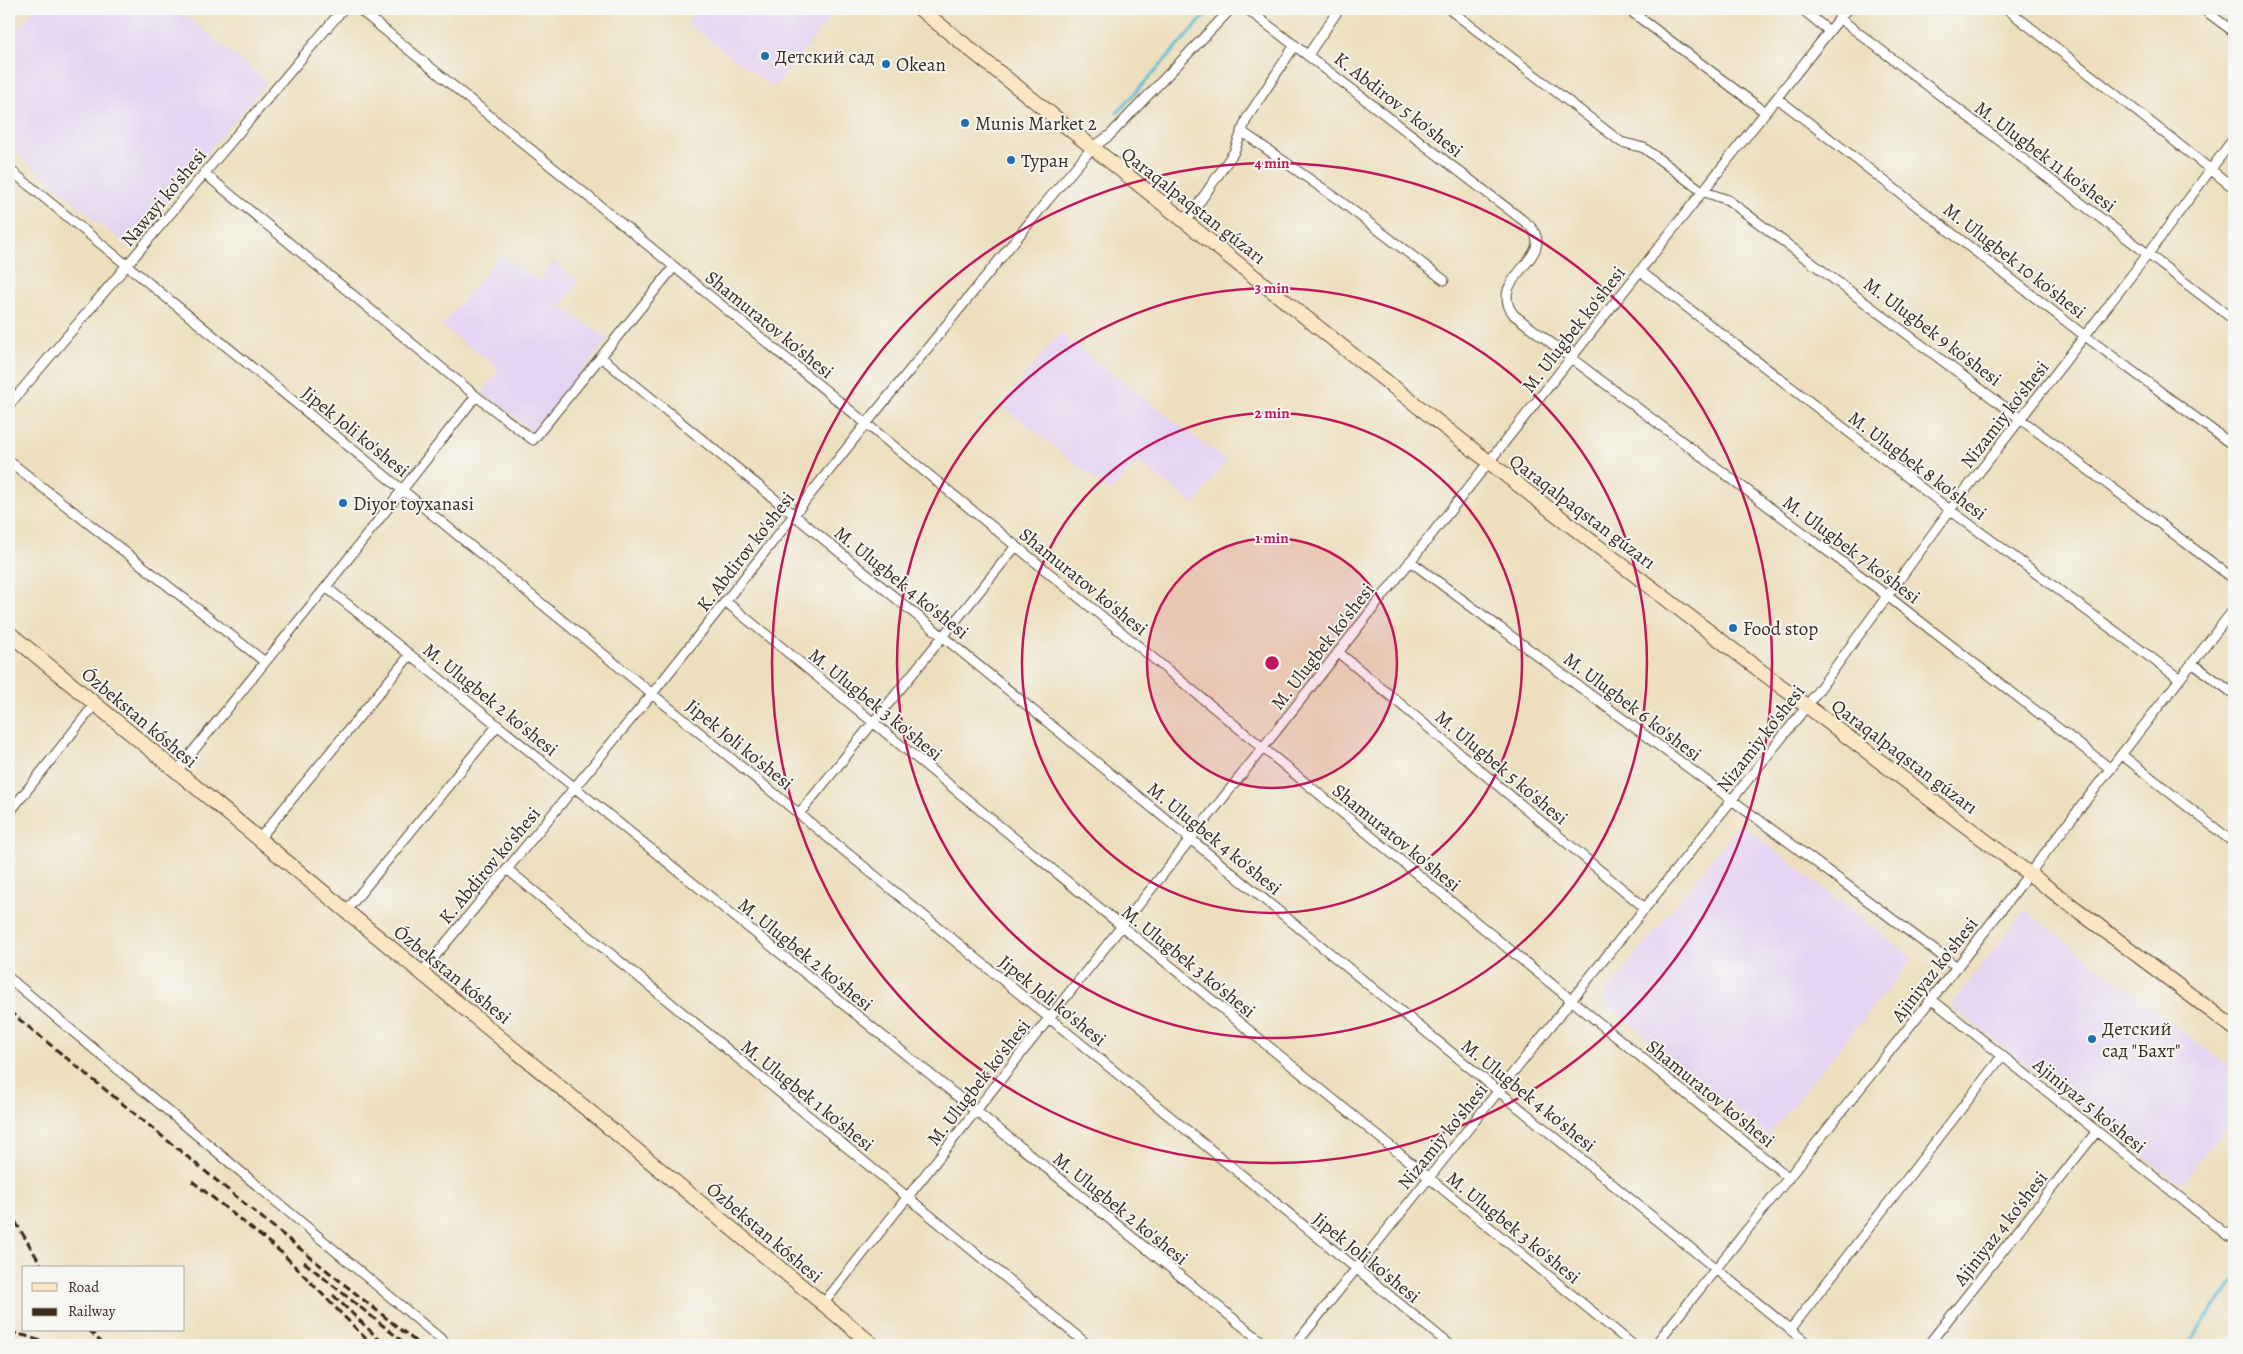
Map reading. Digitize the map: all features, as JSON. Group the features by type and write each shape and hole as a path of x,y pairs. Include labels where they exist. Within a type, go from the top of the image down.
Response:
{"street":[{"name":"Nawayi ko'shesi","path":"9,405 343,9"},
{"name":"Shamuratov ko'shesi","path":"359,9 1789,1178"},
{"name":"Qaraqalpaqstan gúzarı","path":"920,9 1092,148 1490,462 1807,706 2234,1028"},
{"name":"K. Abdirov ko'shesi","path":"421,973 652,694 866,424 1092,148 1110,135 1231,9"},
{"name":"K. Abdirov 5 ko'shesi","path":"1248,9 1530,225"},
{"path":"1308,55 1339,9"},
{"name":"M. Ulugbek 9 ko'shesi","path":"1449,9 1620,142 1644,148 1702,191 1728,200 2234,579"},
{"path":"1628,9 1765,112"},
{"path":"1802,9 1829,31"},
{"name":"M. Ulugbek ko'shesi","path":"823,1304 1847,9"},
{"path":"2007,9 2234,188"},
{"path":"2203,9 2234,32"},
{"name":"M. Ulugbek 11 ko'shesi","path":"1839,18 2234,320"},
{"path":"1186,222 1234,152 1240,130 1295,45"},
{"name":"M. Ulugbek 10 ko'shesi","path":"1777,98 2085,336 2234,446"},
{"path":"1240,130 1339,200 1444,280"},
{"name":"Nizamiy ko'shesi","path":"1295,1345 1807,706 1886,595 2148,254 2234,138"},
{"name":"Jipek Joli ko'shesi","path":"9,169 1450,1345"},
{"path":"204,174 476,396 533,440 674,267"},
{"name":"M. Ulugbek 7 ko'shesi","path":"1530,225 1537,233 1537,246 1507,288 1506,299 1508,307 1514,315 1886,595 2111,769"},
{"name":"M. Ulugbek 8 ko'shesi","path":"1640,271 1950,510 2180,679"},
{"name":"M. Ulugbek 4 ko'shesi","path":"601,357 1809,1345"},
{"path":"176,771 326,587 476,396"},
{"path":"9,461 265,662"},
{"path":"799,814 1016,546"},
{"name":"M. Ulugbek 6 ko'shesi","path":"1410,561 1957,968"},
{"name":"M. Ulugbek 2 ko'shesi","path":"326,587 1266,1345"},
{"name":"M. Ulugbek 3 ko'shesi","path":"725,602 1633,1345"},
{"name":"Ajiniyaz ko'shesi","path":"1655,1345 1957,968 2234,609"},
{"name":"Ózbekstan kóshesi","path":"9,633 873,1345"},
{"name":"M. Ulugbek 5 ko'shesi","path":"1338,652 1645,908"},
{"path":"259,839 410,655"},
{"path":"2192,663 2234,694"},
{"path":"9,813 95,704"},
{"path":"346,911 498,726"},
{"path":"2122,755 2234,843"},
{"name":"M. Ulugbek 1 ko'shesi","path":"506,869 1088,1345"},
{"path":"9,978 448,1345"},
{"name":"Ajiniyaz 5 ko'shesi","path":"1931,999 2228,1236 2234,1227"},
{"path":"1790,1330 2002,1056"},
{"name":"Ajiniyaz 4 ko'shesi","path":"1928,1345 2098,1131"}],"shaded area":[{"path":"35,9 177,9 267,81 129,248 9,147 9,39"},
{"name":"Детский сад","path":"697,9 837,9 774,88 686,23"},
{"path":"500,255 540,282 553,261 578,282 561,306 608,339 534,432 483,392 499,369 441,326"},
{"path":"1060,333 1226,461 1194,505 1137,461 1111,492 1001,405"},
{"path":"1740,823 1913,958 1768,1136 1601,1000"},
{"name":"Детский сад \"Бахт\"","path":"2025,910 2234,1071 2234,1117 2181,1185 1950,1006"}],"waterway":[{"path":"1117,113 1211,9"},
{"path":"2186,1345 2234,1281"}],"railway":[{"path":"9,1011 420,1345"},
{"path":"192,1181 282,1253 372,1345"},
{"path":"9,1211 42,1266"},
{"path":"304,1262 407,1345"},
{"path":"333,1295 385,1345"},
{"path":"9,1332 52,1345"},
{"path":"91,1332 104,1345"}],"place":[{"name":"Детский сад","path":"765,56"},
{"name":"Okean","path":"886,64"},
{"name":"Munis Market 2","path":"965,123"},
{"name":"Туран","path":"1011,160"},
{"name":"Diyor toyxanasi","path":"343,503"},
{"name":"Food stop","path":"1733,628"},
{"name":"Детский сад \"Бахт\"","path":"2092,1039"}]}
